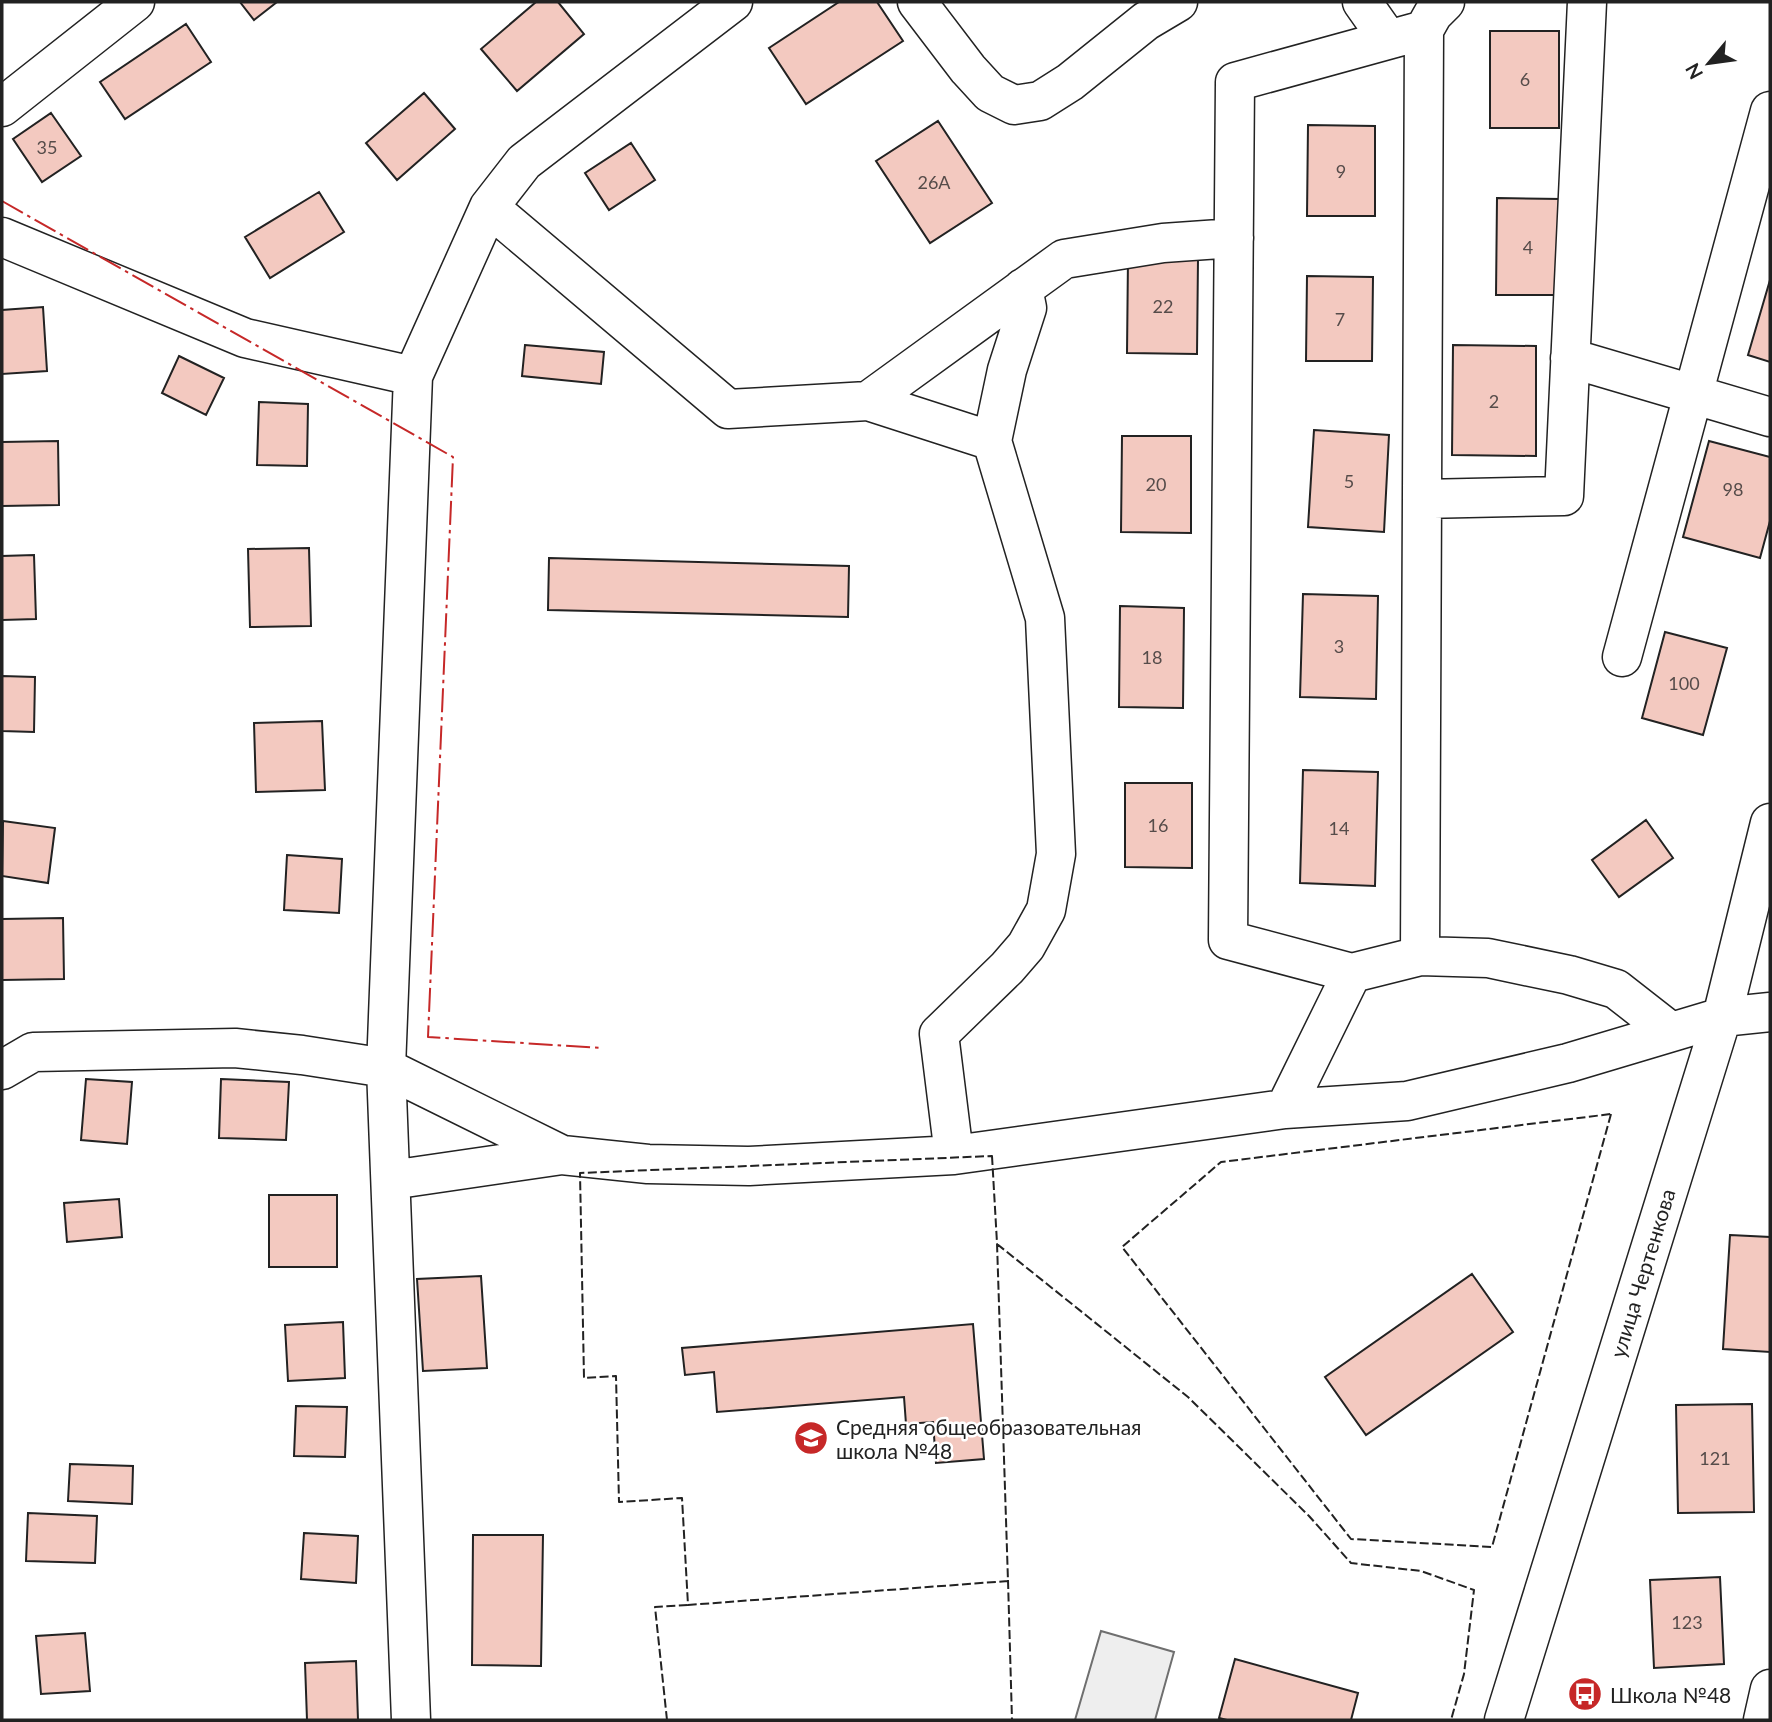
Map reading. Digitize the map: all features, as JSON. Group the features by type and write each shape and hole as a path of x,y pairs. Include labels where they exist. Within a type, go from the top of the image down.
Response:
{"street":[{"path":"2,107 135,2"},
{"path":"411,1720 386,1068 413,376 489,207 523,162 733,2"},
{"path":"917,2 968,69 990,93 1014,104 1040,101 1050,95 1146,21 1178,2"},
{"path":"1362,2 1419,24"},
{"path":"1422,499 1564,496 1587,2"},
{"path":"1419,24 1235,82 1228,940 1352,973 1420,956 1488,958 1569,975 1616,989 1671,1032"},
{"path":"1419,24 1422,499 1420,956"},
{"path":"1622,657 1770,111"},
{"path":"489,207 728,409 868,401 992,441"},
{"path":"2,237 245,338 413,376"},
{"path":"868,401 1064,259 1163,243 1234,238"},
{"path":"954,1155 939,1034 1027,946 1045,911 1056,854 1045,618 992,441 1007,370 1027,308 1023,288"},
{"path":"1570,358 1770,418"},
{"name":"улица Чертенкова","path":"1504,1720 1722,1017 1770,823"},
{"path":"1285,1109 1352,973"},
{"path":"391,1180 562,1155 648,1164 749,1166 954,1155 1285,1109 1407,1101 1568,1063 1722,1017 1770,1012"},
{"path":"2,1070 33,1052 236,1048 302,1055 386,1068 562,1155"},
{"path":"1763,1720 1770,1689"}],"shaded area":[{"path":"1101,1631 1174,1652 1155,1720 1075,1720"}],"building":[{"path":"240,2 277,2 254,20"},
{"path":"536,2 558,2 584,34 517,91 481,49"},
{"path":"839,2 877,2 903,41 806,104 769,48"},
{"path":"186,24 211,62 125,119 100,82"},
{"path":"1490,31 1559,31 1559,128 1490,128"},
{"path":"424,93 455,129 397,180 366,143"},
{"path":"51,113 81,156 42,182 13,139"},
{"path":"938,121 992,203 930,243 876,161"},
{"path":"1308,125 1375,126 1375,216 1307,216"},
{"path":"631,143 655,180 609,210 585,173"},
{"path":"319,192 344,232 270,278 245,237"},
{"path":"1497,198 1561,199 1560,295 1496,295"},
{"path":"1128,258 1198,259 1197,354 1127,353"},
{"path":"1307,276 1373,277 1372,361 1306,361"},
{"path":"1770,280 1770,362 1748,355"},
{"path":"43,307 47,371 2,374 2,310"},
{"path":"525,345 604,352 601,384 522,376"},
{"path":"1453,345 1536,346 1536,456 1452,455"},
{"path":"179,356 224,378 206,415 162,393"},
{"path":"259,402 308,404 307,466 257,465"},
{"path":"1314,430 1389,435 1384,532 1308,527"},
{"path":"1122,436 1191,436 1191,533 1121,532"},
{"path":"58,441 59,505 2,506 2,442"},
{"path":"1709,441 1770,457 1770,521 1760,558 1683,537"},
{"path":"309,548 311,626 250,627 248,549"},
{"path":"34,555 36,619 2,620 2,556"},
{"path":"549,558 849,566 848,617 548,610"},
{"path":"1303,594 1378,596 1376,699 1300,697"},
{"path":"1120,606 1184,608 1183,708 1119,707"},
{"path":"1665,632 1727,648 1703,735 1642,718"},
{"path":"2,676 35,677 34,732 2,731"},
{"path":"322,721 325,790 256,792 254,723"},
{"path":"1303,770 1378,772 1375,886 1300,883"},
{"path":"1125,783 1192,783 1192,868 1125,867"},
{"path":"1646,820 1673,858 1619,897 1592,860"},
{"path":"3,821 55,828 48,883 2,876"},
{"path":"287,855 342,859 339,913 284,910"},
{"path":"63,918 64,979 2,980 2,919"},
{"path":"86,1079 132,1082 127,1144 81,1140"},
{"path":"221,1079 289,1082 286,1140 219,1138"},
{"path":"269,1195 337,1195 337,1267 269,1267"},
{"path":"119,1199 122,1237 67,1242 64,1203"},
{"path":"1730,1235 1770,1237 1770,1352 1723,1349"},
{"path":"1472,1274 1513,1332 1366,1435 1325,1377"},
{"path":"481,1276 487,1368 423,1371 417,1279"},
{"path":"343,1322 345,1378 288,1381 285,1325"},
{"path":"973,1324 984,1459 936,1463 933,1422 906,1424 904,1397 717,1412 714,1372 685,1375 682,1348"},
{"path":"1752,1404 1754,1512 1678,1513 1676,1405"},
{"path":"296,1406 347,1407 345,1457 294,1456"},
{"path":"70,1464 133,1466 132,1504 68,1501"},
{"path":"28,1513 97,1516 95,1563 26,1561"},
{"path":"304,1533 358,1536 356,1583 301,1579"},
{"path":"473,1535 543,1535 541,1666 472,1665"},
{"path":"1720,1577 1724,1664 1654,1668 1650,1580"},
{"path":"85,1633 90,1691 41,1694 36,1636"},
{"path":"1235,1659 1358,1693 1351,1720 1219,1718"},
{"path":"356,1661 358,1720 307,1720 305,1663"}],"fence":[{"path":"1611,1114 1492,1547 1351,1539 1122,1247 1221,1162 1611,1114"},
{"path":"992,1156 1008,1581 688,1605 682,1498 619,1502 616,1376 584,1378 580,1173 992,1156"},
{"path":"997,1244 1188,1397 1309,1516 1351,1563 1421,1571 1474,1590 1464,1674 1451,1720"},
{"path":"1008,1580 1012,1720"},
{"path":"667,1720 655,1607 689,1605"}],"power":[{"path":"2,201 453,457 428,1037 601,1048"}],"place":[{"name":"Средняя общеобразовательная школа №48","path":"811,1438"},
{"name":"Школа №48","path":"1585,1694"}]}
